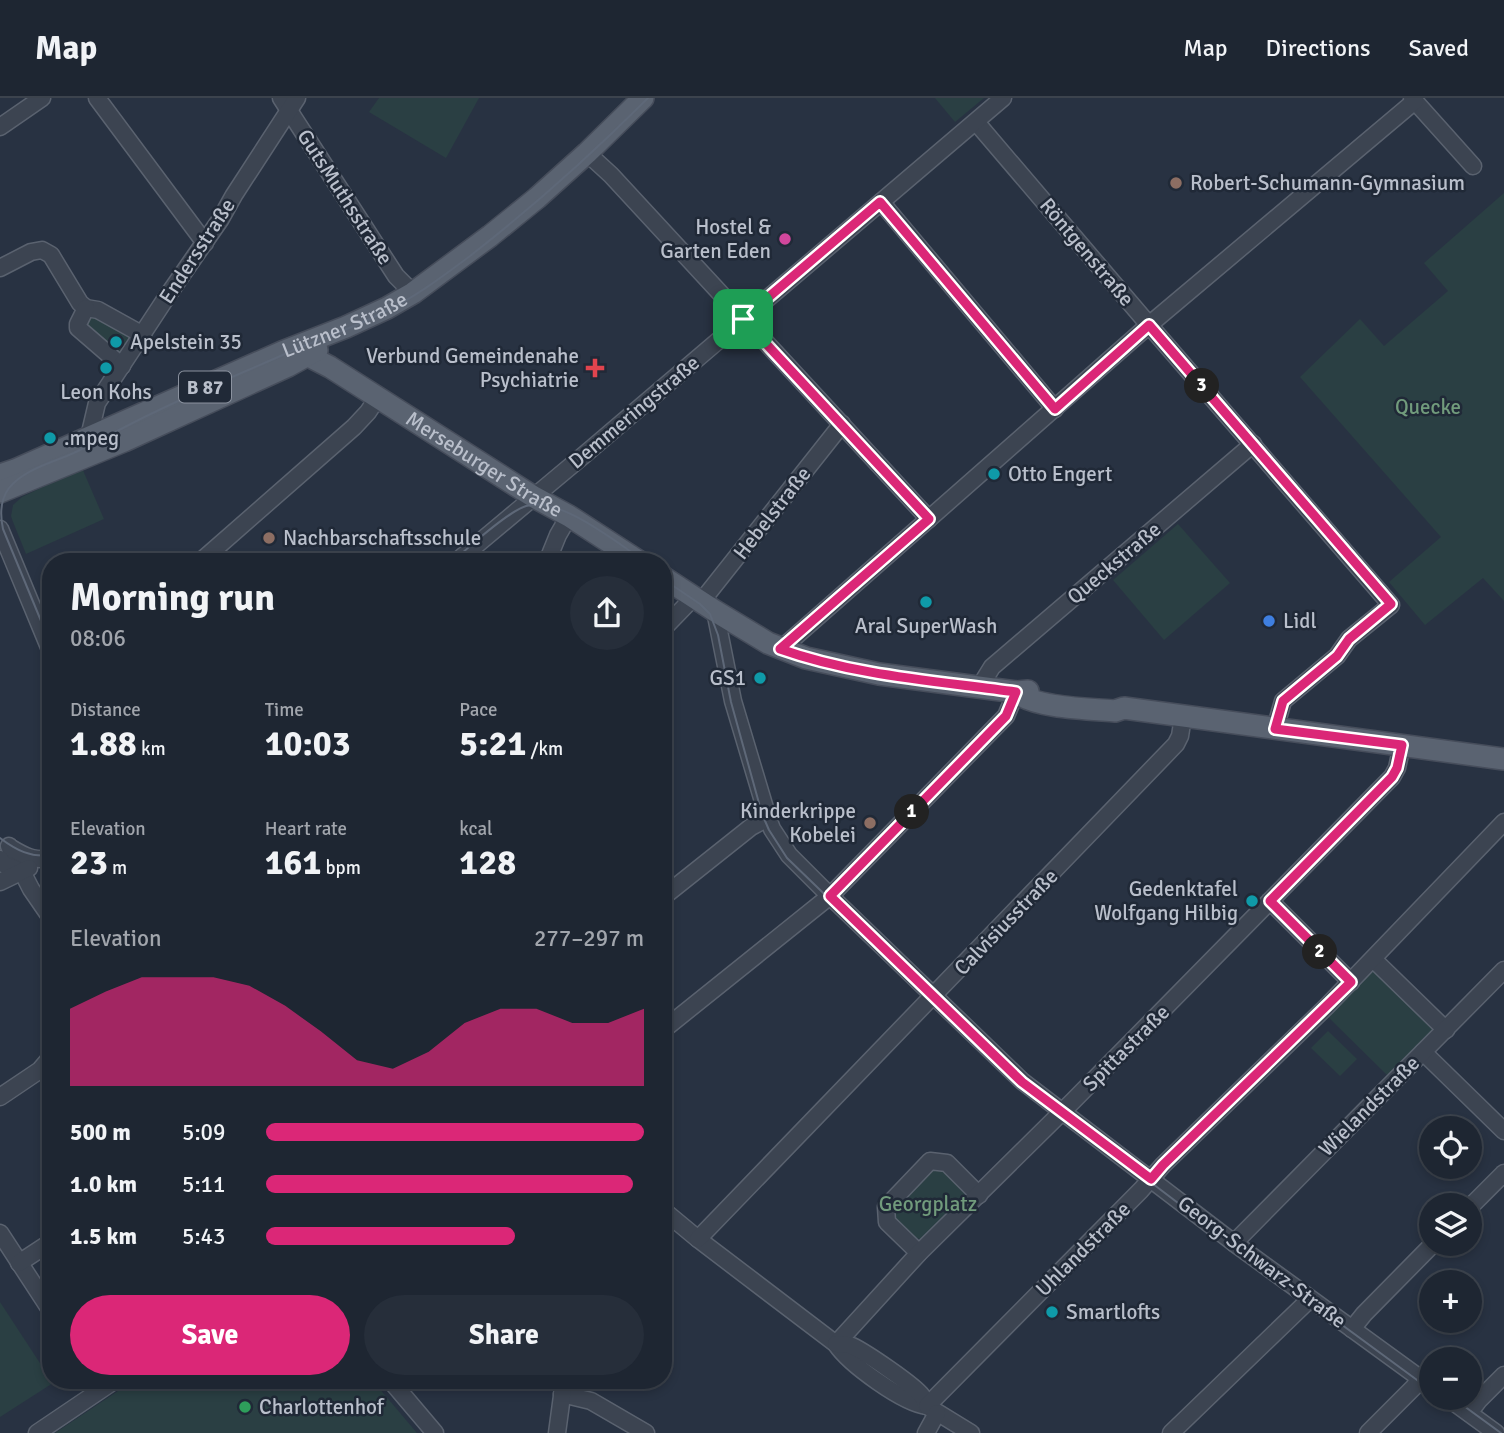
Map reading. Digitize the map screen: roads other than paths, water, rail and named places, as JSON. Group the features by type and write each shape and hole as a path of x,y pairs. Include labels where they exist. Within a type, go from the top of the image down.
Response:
{"main road":[{"name":"Lützner Straße","path":"7,473 96,440 301,351 413,293 537,198 643,98"},
{"path":"340,333 334,353 340,374"},
{"name":"Lützner Straße","path":"0,490 96,440 124,440 288,366 301,351"},
{"name":"Merseburger Straße","path":"301,351 626,553"},
{"path":"672,583 780,649 863,671 1016,692 1022,697 1054,705 1115,711 1124,708 1504,759"}],"street":[{"path":"0,127 42,98"},
{"path":"97,98 205,243"},
{"name":"Demmeringstraße","path":"467,553 1003,98"},
{"path":"780,649 1149,325 1413,99 1473,166"},
{"name":"Endersstraße","path":"96,440 100,415 97,403 220,220 289,102"},
{"name":"GutsMuthsstraße","path":"289,102 396,276 413,293"},
{"name":"Röntgenstraße","path":"976,122 1391,604 1349,639 1337,656 1283,701 1275,729"},
{"path":"587,153 611,175 929,519"},
{"path":"880,202 1055,409"},
{"path":"0,268 31,252 42,250 51,255 80,303 143,335"},
{"path":"86,308 78,328 122,366"},
{"path":"210,553 354,427 369,412 377,397"},
{"name":"Hebelstraße","path":"672,623 704,603 842,424"},
{"name":"Queckstraße","path":"983,688 984,680 992,667 1253,444"},
{"path":"0,490 7,473"},
{"path":"551,553 569,516"},
{"path":"0,529 42,630"},
{"name":"Georg-Schwarz-Straße","path":"704,603 768,818 789,855 1022,1082 1234,1243 1419,1379"},
{"path":"672,1023 830,896 1006,716 1016,692"},
{"name":"Calvisiusstraße","path":"698,1240 1176,744 1183,717"},
{"name":"Spittastraße","path":"836,1344 919,1253 1063,1112 1392,777 1402,745"},
{"path":"672,891 751,827 768,818"},
{"name":"Uhlandstraße","path":"926,1433 932,1410 1163,1165 1351,982 1504,822"},
{"path":"9,855 42,858"},
{"path":"9,855 42,860"},
{"path":"0,882 9,855"},
{"path":"9,855 42,905"},
{"path":"1270,901 1351,982"},
{"path":"1373,959 1446,1030"},
{"name":"Wielandstraße","path":"1234,1243 1504,970"},
{"path":"1423,1052 1504,1131"},
{"path":"0,1097 42,1068"},
{"path":"919,1253 887,1222 886,1207 930,1161 947,1163 979,1195"},
{"path":"1482,1195 1504,1173"},
{"path":"672,1218 836,1344 861,1370 971,1433"},
{"path":"0,1233 42,1298"},
{"path":"19,1263 42,1248"},
{"path":"1352,1329 1421,1256"},
{"path":"1171,1433 1310,1299"},
{"path":"1469,1413 1504,1375"},
{"path":"1368,1433 1419,1385"},
{"path":"37,1433 97,1389"},
{"path":"398,1389 435,1433"},
{"path":"557,1433 563,1389"},
{"path":"567,1389 646,1433"},
{"path":"1465,1410 1496,1433"}],"tram line":[{"path":"42,623 3,529 2,503 9,488 16,481 32,470 78,451 176,402 363,322 408,299 517,219 584,160 648,98"},
{"path":"462,553 509,515 526,506 539,505 571,514 633,553"},
{"path":"672,585 710,614 718,635 731,702 762,814 787,858 1020,1083 1419,1381"},
{"path":"0,838 24,852 42,855"},
{"path":"1469,1410 1501,1433"}],"place":[{"name":"Robert-Schumann-Gymnasium","path":"1176,183"},
{"name":"Hostel & Garten Eden","path":"785,239"},
{"name":"Apelstein 35","path":"116,342"},
{"name":"Leon Kohs","path":"106,368"},
{"name":"Verbund Gemeindenahe Psychiatrie","path":"595,368"},
{"name":".mpeg","path":"50,438"},
{"name":"Otto Engert","path":"994,474"},
{"name":"Nachbarschaftsschule","path":"269,538"},
{"name":"Aral SuperWash","path":"926,602"},
{"name":"Lidl","path":"1269,621"},
{"name":"GS1","path":"760,678"},
{"name":"Kinderkrippe Kobelei","path":"870,823"},
{"name":"Gedenktafel Wolfgang Hilbig","path":"1252,901"},
{"name":"Smartlofts","path":"1052,1312"},
{"name":"Charlottenhof","path":"245,1407"}],"park label":[{"name":"Quecke","path":"1428,407"},
{"name":"Georgplatz","path":"928,1204"}]}
